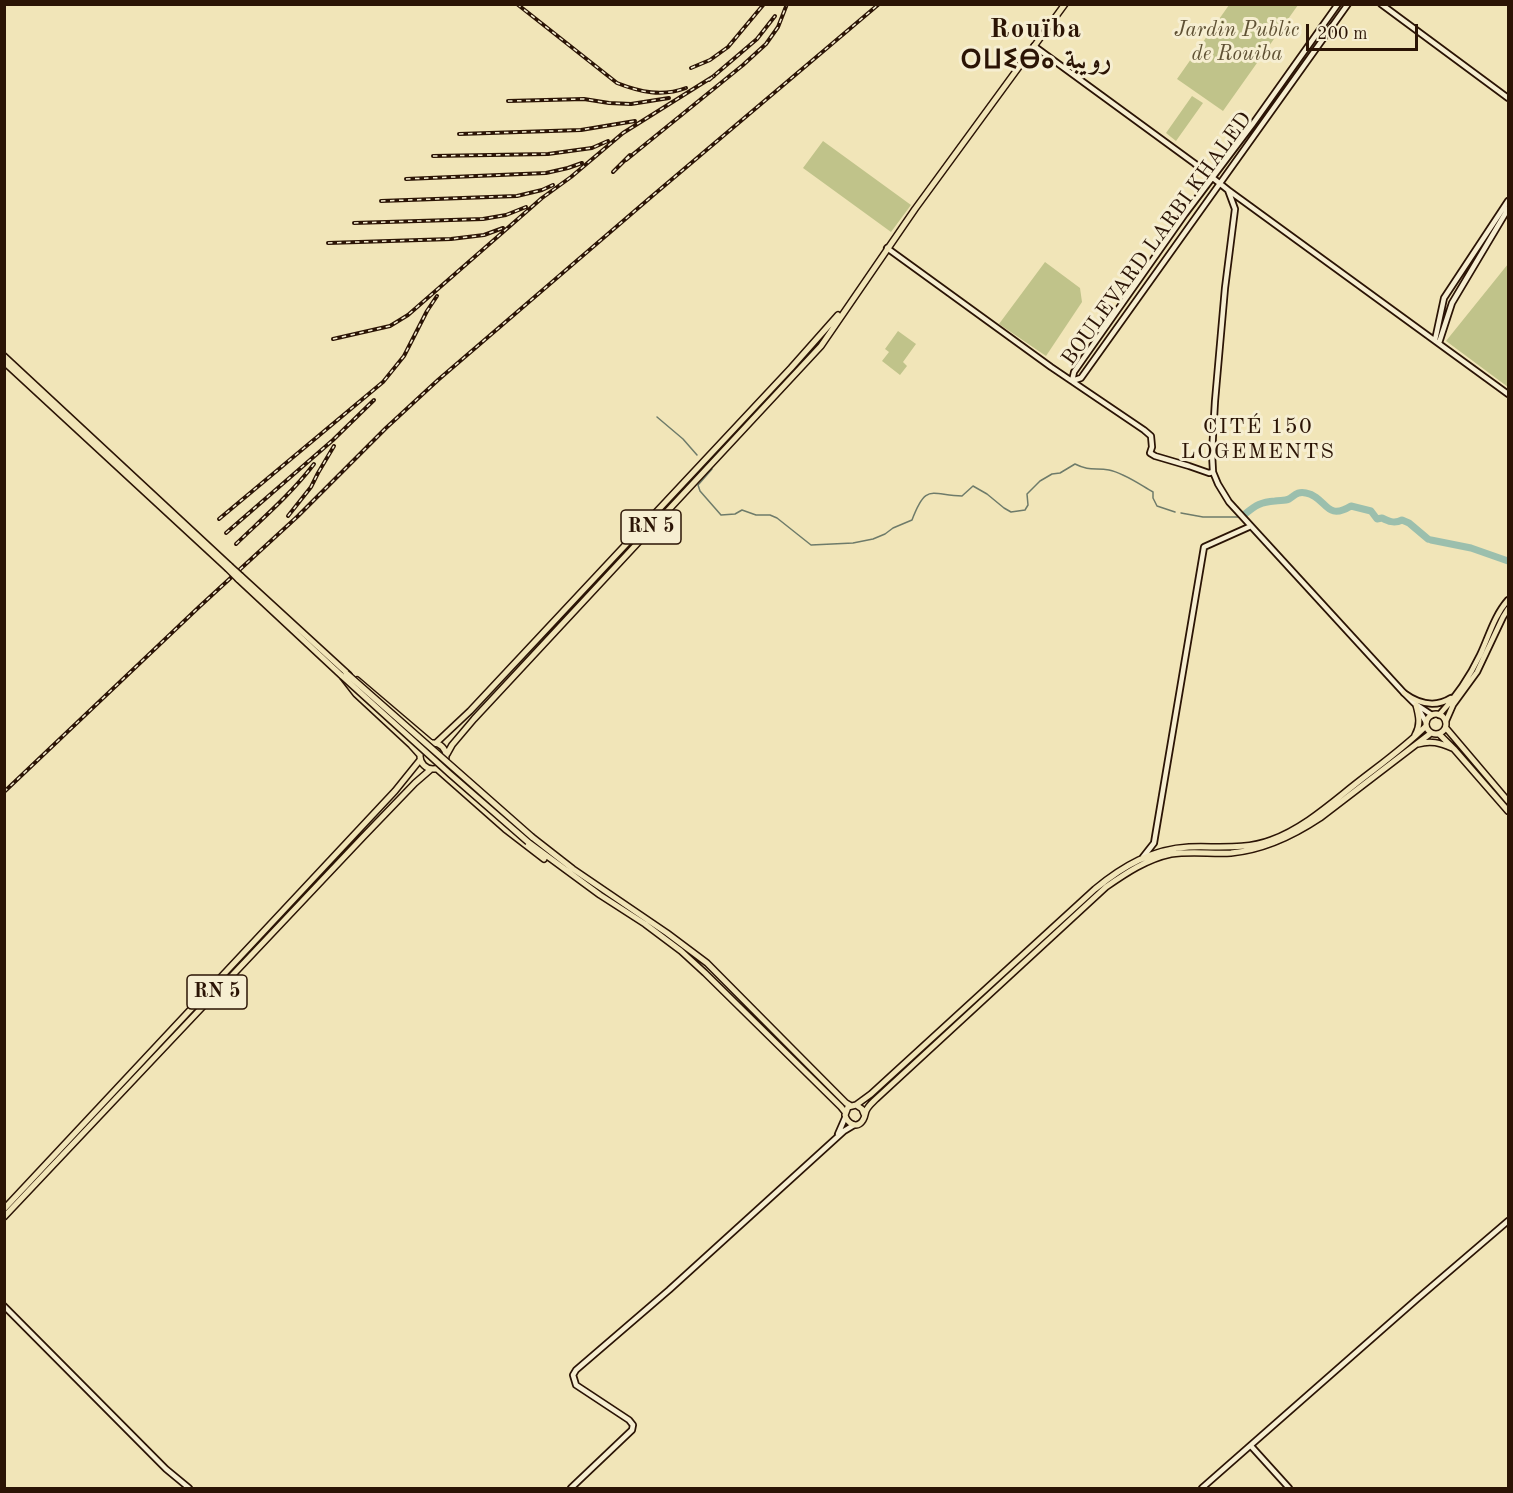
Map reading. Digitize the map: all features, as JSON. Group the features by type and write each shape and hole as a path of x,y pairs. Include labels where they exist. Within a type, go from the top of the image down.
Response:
{"highway":[{"name":"RN 5","path":"447,756 452,745 474,719 821,346 887,248 1065,4"},
{"name":"RN 5","path":"434,743 470,711 791,368 853,298"},
{"path":"4,356 229,567"},
{"path":"4,362 240,577 450,774 530,840 689,958 842,1107 850,1124 859,1124 868,1107 884,1091 1106,887 1121,876 1141,865 1170,855 1251,850 1273,844 1303,830 1413,742 1436,715 1443,717 1446,721 1446,728 1452,736 1509,801"},
{"path":"791,368 797,373"},
{"path":"344,675 364,685 434,743 443,747 447,756 560,863 652,921 707,963 846,1103 862,1109 864,1114"},
{"path":"344,675 356,694 411,745 424,766 430,770 437,770 444,765 447,756"},
{"path":"1413,742 1419,726 1415,704"},
{"path":"1449,714 1448,725 1452,736"},
{"path":"1426,724 1431,733"},
{"path":"1439,734 1446,728"},
{"path":"845,1115 848,1107 871,1094 1095,889 1112,875 1143,857 1177,848 1235,847 1271,840 1314,816 1413,742 1431,733 1439,734 1454,749 1509,811"},
{"path":"1413,742 1439,743 1454,749"},
{"path":"420,758 425,746 434,743"},
{"name":"RN 5","path":"4,1209 408,777 420,758"},
{"name":"RN 5","path":"4,1217 363,837 430,770"},
{"path":"437,770 512,835 548,861 560,863"}],"main road":[{"path":"1436,715 1455,694 1479,656 1497,615 1509,600"},
{"path":"1446,721 1477,672 1509,609"},
{"path":"1404,693 1420,703 1430,704 1448,700 1455,694"}],"street":[{"name":"BOULEVARD LARBI KHALED","path":"1072,381 1074,372 1338,4"},
{"name":"BOULEVARD LARBI KHALED","path":"1072,381 1081,378 1348,4"},
{"path":"1381,4 1509,98"},
{"path":"1034,46 1509,394"},
{"path":"1228,190 1235,209 1215,401 1212,453 1218,484 1229,502 1415,704 1426,724"},
{"path":"1437,341 1452,303 1509,201"},
{"path":"1437,341 1444,298 1509,209"},
{"path":"887,248 1144,430 1151,436 1150,453 1209,473 1214,472"},
{"path":"1143,857 1154,843 1204,548 1251,526"},
{"path":"1415,704 1436,715"},
{"path":"835,1139 845,1115"},
{"path":"571,1488 632,1430 633,1425 576,1385 573,1376 576,1370 669,1290 835,1139 854,1125"},
{"path":"1202,1488 1509,1221"},
{"path":"4,1306 166,1469 189,1488"},
{"path":"1251,1446 1289,1488"}],"green space":[{"name":"Jardin Public de Rouiba","path":"1229,5 1298,5 1223,111 1177,79"},
{"path":"1192,96 1203,103 1176,141 1166,133"},
{"path":"823,141 911,205 891,232 803,168"},
{"path":"1045,262 1080,288 1082,302 1046,356 999,324"},
{"path":"1508,264 1508,387 1446,341"},
{"path":"898,331 916,344 903,362 907,366 900,375 882,361 889,352 885,349"}],"waterway":[{"path":"657,417 683,439 697,455"},
{"path":"712,469 698,485 700,491 721,515 735,514 742,510 756,515 770,515 811,545 853,543 873,539 912,520 921,500 926,496 936,493 962,496 973,486 1011,512 1025,510 1028,505 1027,494 1040,481 1075,464 1115,471 1126,476 1153,492 1157,506 1175,512"},
{"path":"1245,514 1262,503 1287,500 1303,493 1313,495 1331,510 1342,510 1351,506 1371,511 1377,519 1382,518 1394,522 1402,520 1428,539"},
{"path":"1181,513 1203,517 1238,517"},
{"path":"1431,540 1471,548 1508,561"}],"railway":[{"path":"517,4 617,83 634,89 660,93 686,88"},
{"path":"691,68 710,60 728,47 764,4"},
{"path":"626,160 766,44 778,27 787,4"},
{"path":"4,792 298,516 386,428 438,380 879,4"},
{"path":"709,80 757,39 775,16"},
{"path":"333,339 390,326 408,315 542,198 623,133 714,76"},
{"path":"508,101 584,99 631,104 669,98"},
{"path":"459,134 581,130 635,121"},
{"path":"433,156 548,154 592,148 608,141"},
{"path":"613,172 630,155"},
{"path":"406,179 546,173 582,163"},
{"path":"381,201 517,196 553,185"},
{"path":"354,223 483,219 506,215 526,207"},
{"path":"328,243 451,239 484,235 503,228"},
{"path":"219,519 383,382 404,356 437,296"},
{"path":"226,533 333,440 374,400"},
{"path":"288,516 311,487 334,446"},
{"path":"236,544 286,496 314,464"}],"district":[{"name":"Rouïba ⵔⵡⵉⴱⴰ رويبة","path":"1036,46"},
{"name":"CITÉ 150 LOGEMENTS","path":"1258,440"}]}
